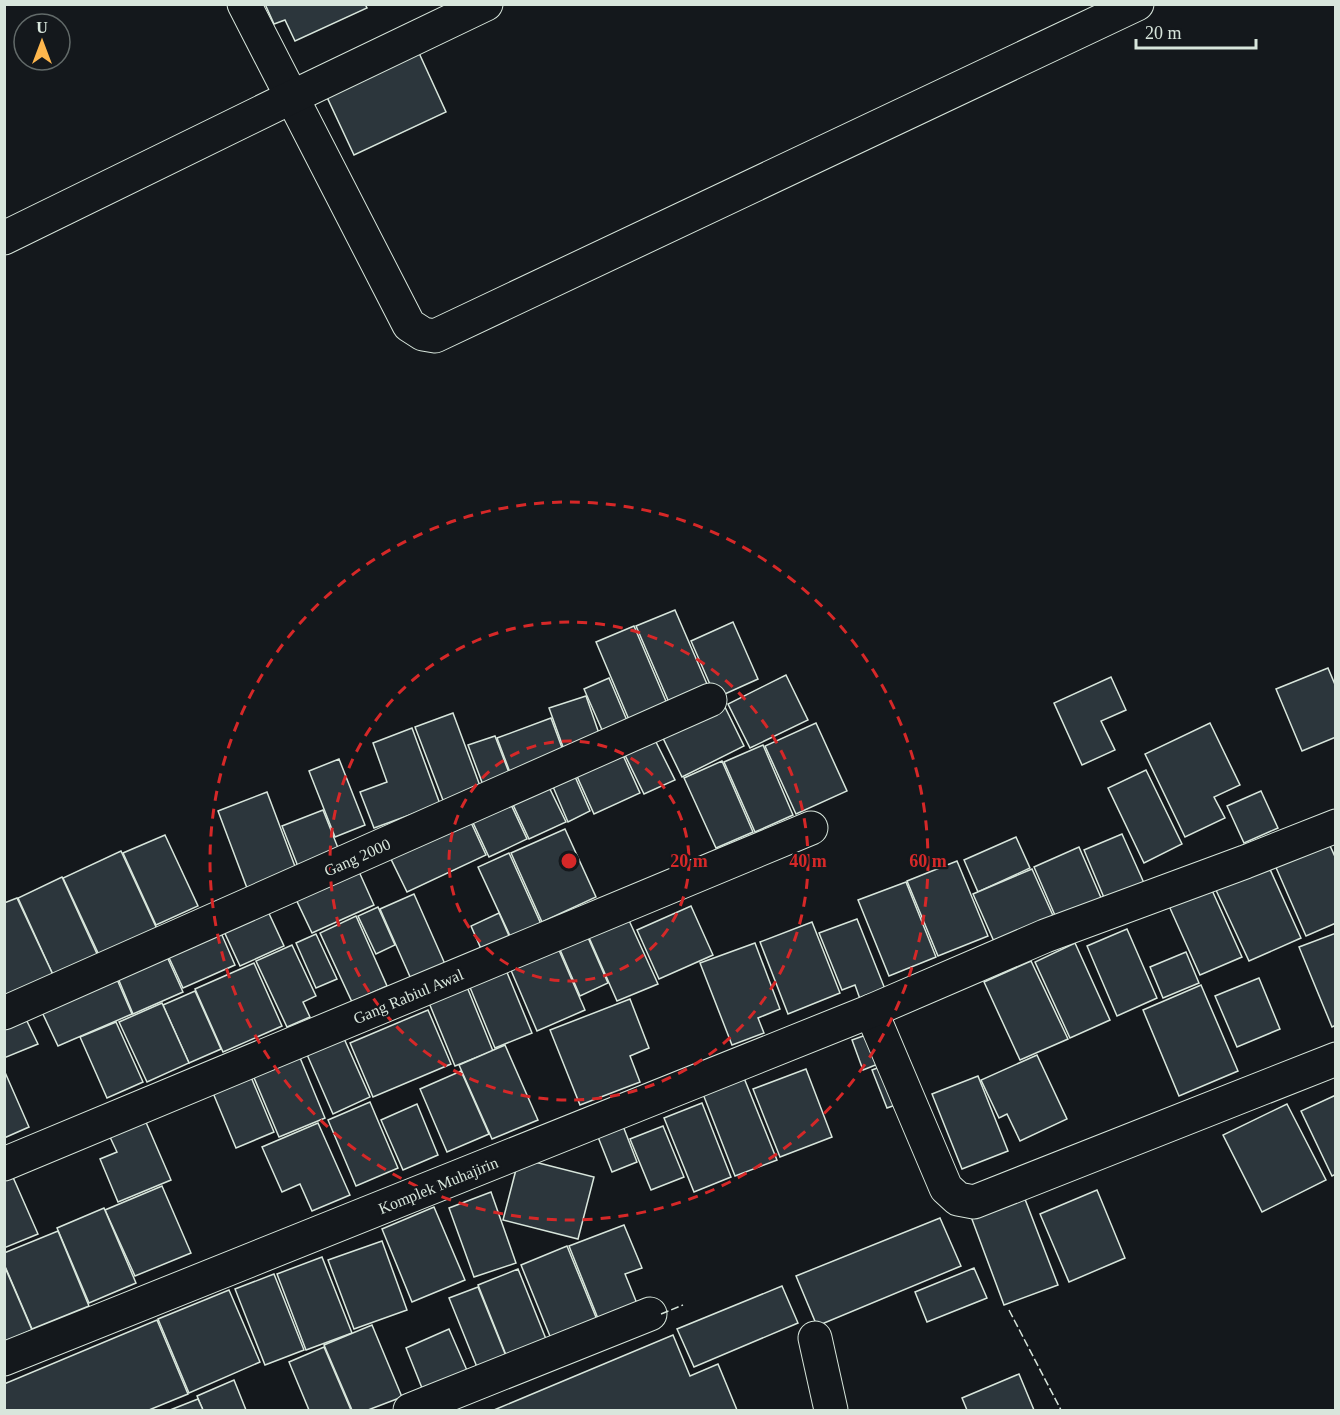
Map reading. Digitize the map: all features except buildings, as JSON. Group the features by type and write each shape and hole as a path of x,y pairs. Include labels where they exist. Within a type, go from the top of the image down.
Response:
{"street":[{"path":"244,4 410,325 423,334 435,336 1137,4"},
{"path":"4,238 486,4"},
{"name":"Gang 2000","path":"4,1013 710,700"},
{"name":"Komplek Muhajirin","path":"4,1359 871,1011 1045,936 1335,826"},
{"name":"Gang Rabiul Awal","path":"4,1164 811,828"},
{"path":"871,1011 946,1188 958,1199 974,1202 1335,1059"},
{"path":"410,1410 650,1314"},
{"path":"815,1338 831,1410"}],"fence":[{"path":"661,1314 683,1305"},
{"path":"1009,1310 1061,1410"}]}
